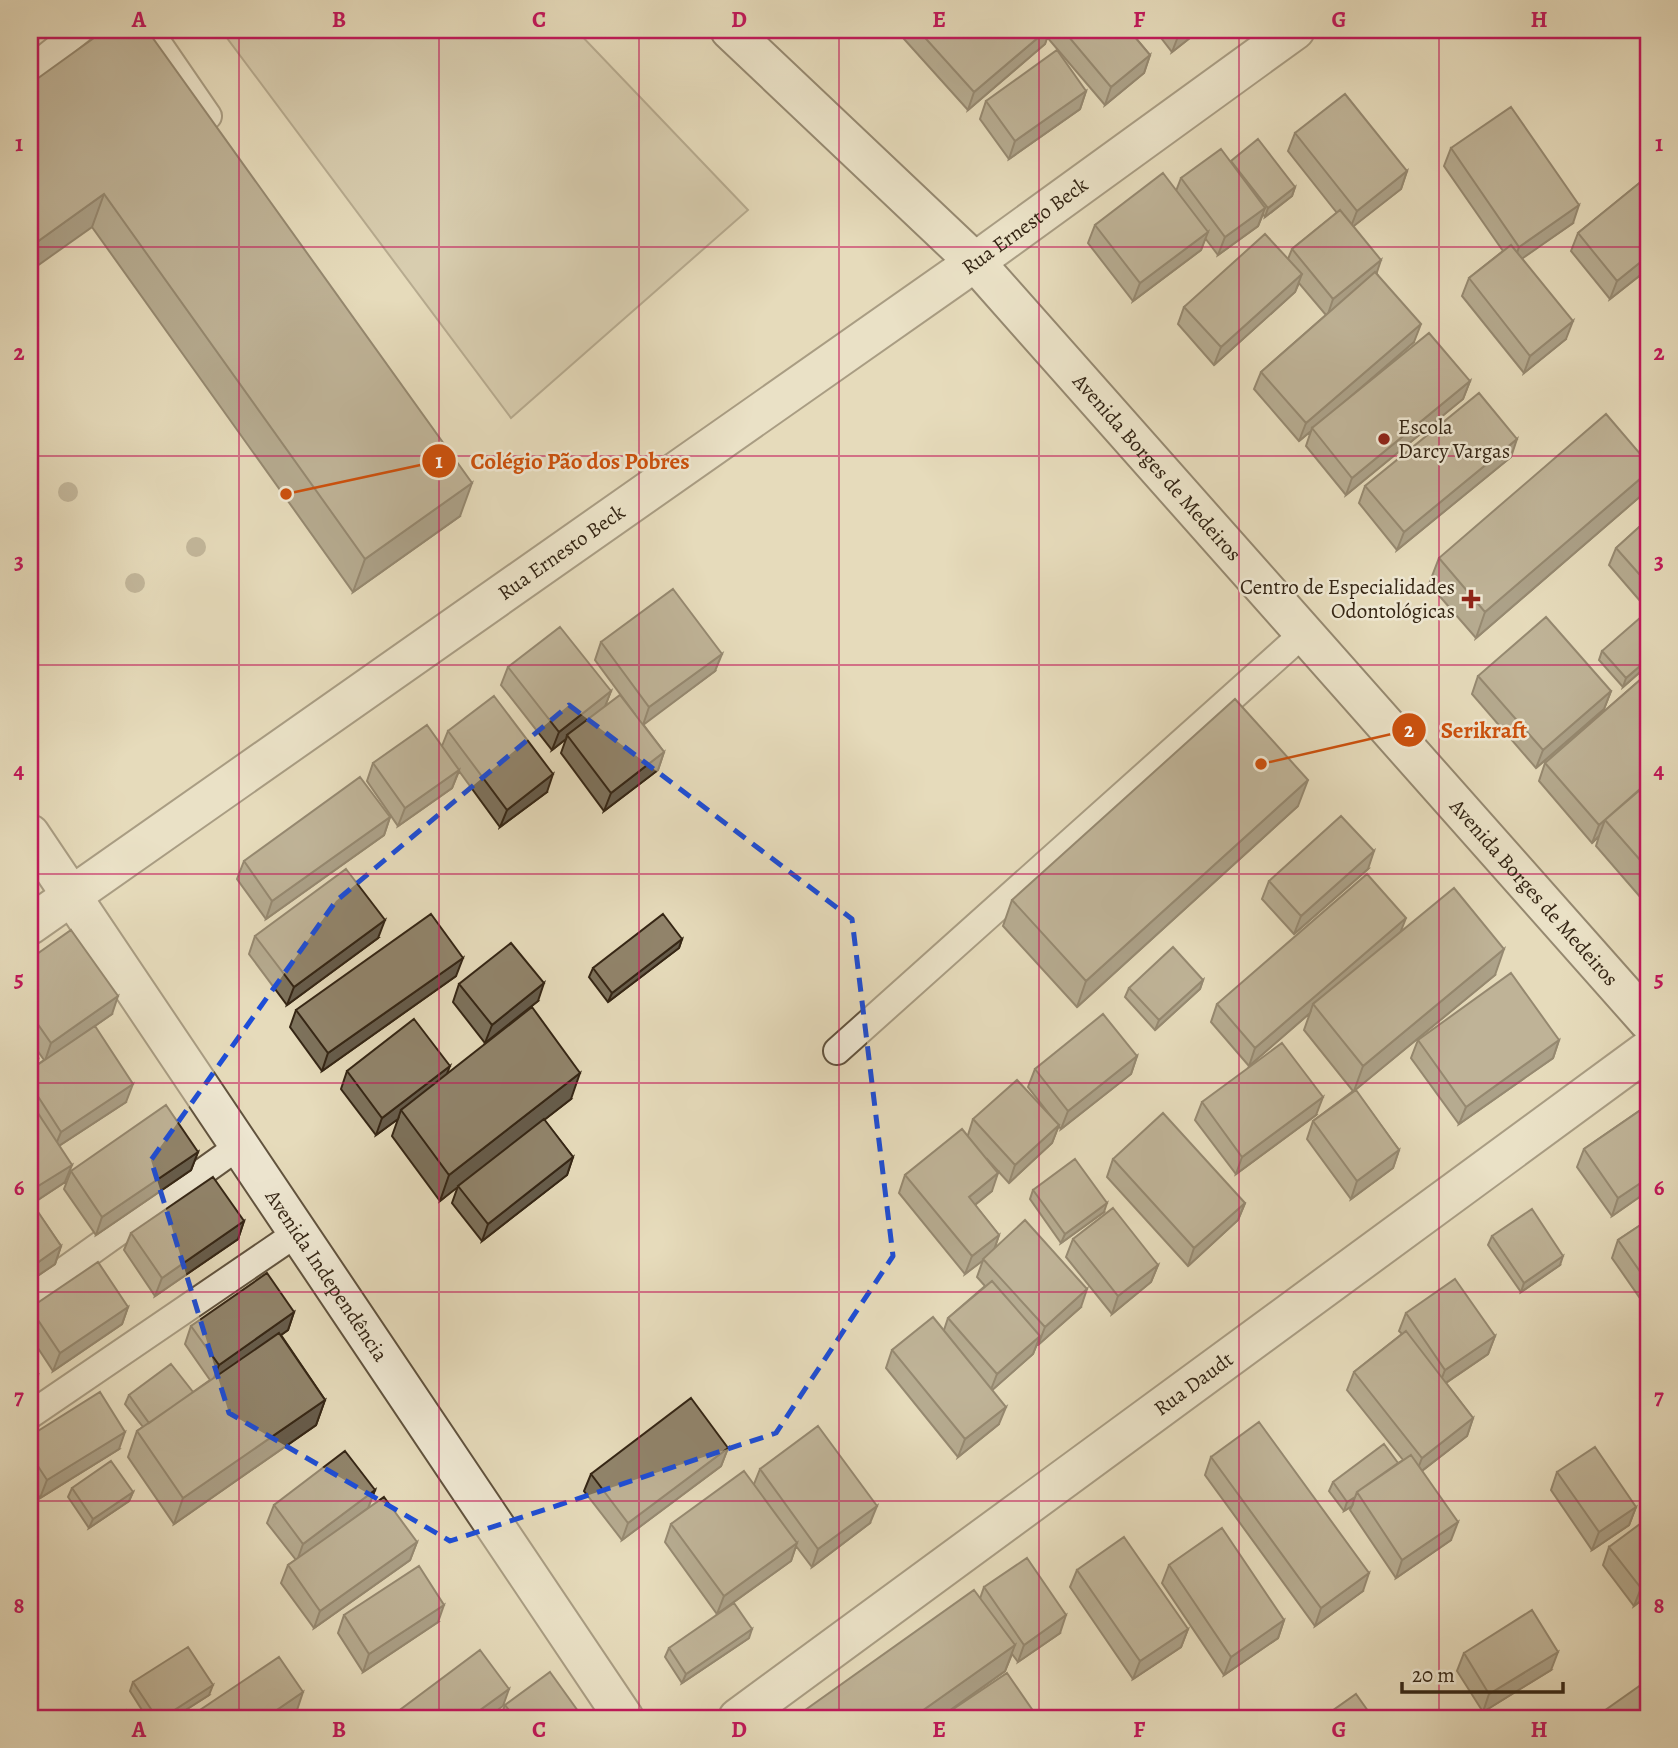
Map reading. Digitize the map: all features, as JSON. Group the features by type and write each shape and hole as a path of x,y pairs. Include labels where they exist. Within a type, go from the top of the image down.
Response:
{"street":[{"name":"Avenida Borges de Medeiros","path":"730,30 975,262 1648,1021"},
{"name":"Rua Ernesto Beck","path":"30,925 975,262 1295,30"},
{"name":"Avenida Independência","path":"30,834 624,1718"},
{"name":"Rua Daudt","path":"738,1718 1648,1050"}],"lane":[{"path":"30,70 80,30"},
{"path":"149,30 219,133"},
{"path":"837,1051 1304,633"},
{"path":"30,1295 239,1146"},
{"path":"30,1415 298,1233"}],"highlighted area":[{"path":"569,705 852,919 893,1256 776,1433 450,1541 229,1413 151,1160 336,901"}],"shaded area":[{"path":"221,30 576,30 748,210 511,418"}],"building":[{"path":"105,30 147,30 472,483 365,559 104,194 30,247 30,84"},
{"path":"918,30 1047,30 974,92"},
{"path":"1063,30 1129,30 1150,55 1111,87"},
{"path":"1057,50 1086,91 1015,141 986,101"},
{"path":"1345,94 1407,171 1357,211 1295,133"},
{"path":"1511,107 1579,205 1519,247 1451,148"},
{"path":"1258,139 1295,187 1268,208 1231,161"},
{"path":"1221,149 1265,208 1225,237 1181,178"},
{"path":"1163,173 1208,232 1140,283 1095,225"},
{"path":"1648,176 1648,256 1617,281 1578,233"},
{"path":"1340,210 1381,260 1333,299 1292,249"},
{"path":"1265,234 1302,274 1221,347 1184,307"},
{"path":"1511,245 1573,321 1530,356 1469,278"},
{"path":"1375,272 1421,324 1306,423 1261,372"},
{"path":"1429,333 1470,381 1352,478 1312,428"},
{"path":"1479,393 1517,439 1404,532 1365,486"},
{"path":"1606,414 1648,463 1648,472 1485,612 1439,558"},
{"path":"1648,519 1648,584 1616,548"},
{"path":"673,589 722,654 649,707 601,642"},
{"path":"1648,611 1648,659 1626,678 1602,651"},
{"path":"1546,617 1611,691 1543,750 1478,676"},
{"path":"560,627 611,691 559,732 508,667"},
{"path":"1648,673 1648,782 1599,825 1545,763"},
{"path":"620,695 664,752 611,793 567,735"},
{"path":"494,696 553,774 507,810 448,731"},
{"path":"1235,699 1308,780 1086,981 1012,900"},
{"path":"427,725 459,770 405,808 373,763"},
{"path":"360,777 390,817 272,901 244,861"},
{"path":"1648,783 1648,869 1605,820"},
{"path":"1341,816 1374,851 1301,916 1269,881"},
{"path":"346,869 385,920 294,987 255,936"},
{"path":"1367,874 1406,918 1255,1048 1217,1004"},
{"path":"1454,888 1504,949 1363,1066 1313,1004"},
{"path":"431,914 463,958 328,1053 296,1010"},
{"path":"663,914 682,939 612,993 593,968"},
{"path":"71,930 118,996 51,1043 30,1013 30,959"},
{"path":"511,943 544,983 492,1025 459,984"},
{"path":"1173,947 1203,980 1159,1020 1129,988"},
{"path":"1511,973 1559,1040 1466,1107 1418,1040"},
{"path":"532,1007 580,1073 449,1175 401,1110"},
{"path":"1103,1014 1137,1056 1068,1111 1035,1069"},
{"path":"414,1019 450,1066 382,1118 347,1071"},
{"path":"95,1026 133,1084 61,1132 30,1084 30,1070"},
{"path":"1282,1043 1323,1097 1242,1157 1202,1102"},
{"path":"30,1047 38,1060 30,1066"},
{"path":"1017,1080 1059,1125 1015,1165 973,1119"},
{"path":"1356,1090 1399,1150 1357,1181 1313,1121"},
{"path":"30,1101 72,1165 30,1191"},
{"path":"166,1105 198,1152 102,1217 71,1171"},
{"path":"1648,1105 1648,1178 1618,1198 1584,1149"},
{"path":"1163,1113 1245,1203 1194,1248 1113,1159"},
{"path":"544,1119 573,1157 488,1224 458,1186"},
{"path":"962,1129 998,1173 969,1197 999,1235 972,1256 905,1175"},
{"path":"1075,1159 1107,1203 1065,1234 1033,1190"},
{"path":"213,1177 244,1221 162,1278 131,1233"},
{"path":"30,1200 61,1246 30,1268"},
{"path":"1113,1208 1158,1265 1118,1296 1073,1239"},
{"path":"1532,1209 1563,1256 1524,1283 1492,1236"},
{"path":"1025,1220 1087,1289 1045,1327 983,1259"},
{"path":"1648,1220 1648,1283 1618,1240"},
{"path":"98,1262 128,1307 60,1353 30,1308"},
{"path":"267,1273 294,1312 219,1365 191,1326"},
{"path":"1455,1279 1495,1336 1445,1370 1406,1313"},
{"path":"992,1281 1040,1336 997,1374 948,1318"},
{"path":"933,1317 1006,1407 965,1439 892,1350"},
{"path":"1406,1331 1473,1418 1422,1458 1354,1372"},
{"path":"279,1333 325,1400 183,1498 137,1431"},
{"path":"30,1362 38,1375 30,1380"},
{"path":"171,1364 193,1392 149,1423 129,1395"},
{"path":"100,1392 125,1432 47,1480 30,1454 30,1436"},
{"path":"691,1398 728,1448 628,1523 591,1474"},
{"path":"1259,1422 1369,1573 1321,1608 1211,1457"},
{"path":"818,1426 877,1506 818,1549 760,1469"},
{"path":"1384,1444 1398,1463 1347,1502 1333,1482"},
{"path":"1595,1447 1636,1507 1599,1532 1557,1472"},
{"path":"345,1451 375,1490 303,1544 274,1505"},
{"path":"1411,1455 1458,1522 1402,1560 1357,1492"},
{"path":"111,1461 133,1492 93,1519 72,1488"},
{"path":"744,1471 797,1543 724,1596 671,1524"},
{"path":"384,1497 417,1542 320,1611 288,1565"},
{"path":"1648,1518 1648,1582 1641,1588 1609,1547"},
{"path":"1222,1528 1284,1620 1231,1657 1169,1565"},
{"path":"1124,1537 1188,1629 1140,1661 1077,1570"},
{"path":"1027,1558 1066,1615 1024,1645 984,1587"},
{"path":"419,1566 444,1605 369,1654 344,1615"},
{"path":"974,1590 1015,1645 912,1718 794,1718"},
{"path":"734,1603 752,1629 686,1674 669,1648"},
{"path":"1532,1610 1558,1652 1489,1694 1464,1653"},
{"path":"188,1647 213,1685 162,1718 157,1718 133,1682"},
{"path":"480,1650 509,1689 469,1718 389,1718"},
{"path":"279,1657 303,1692 265,1718 188,1718"},
{"path":"550,1672 583,1718 515,1718 505,1705"},
{"path":"1007,1673 1038,1718 940,1718"},
{"path":"1648,1680 1648,1718 1594,1718"},
{"path":"1356,1694 1373,1718 1322,1718"},
{"path":"126,1710 133,1718 115,1718"}],"place":[{"name":"Escola Darcy Vargas","path":"1384,439"},
{"name":"Colégio Pão dos Pobres","path":"286,494"},
{"name":"Centro de Especialidades Odontológicas","path":"1471,599"},
{"name":"Serikraft","path":"1261,764"}]}
